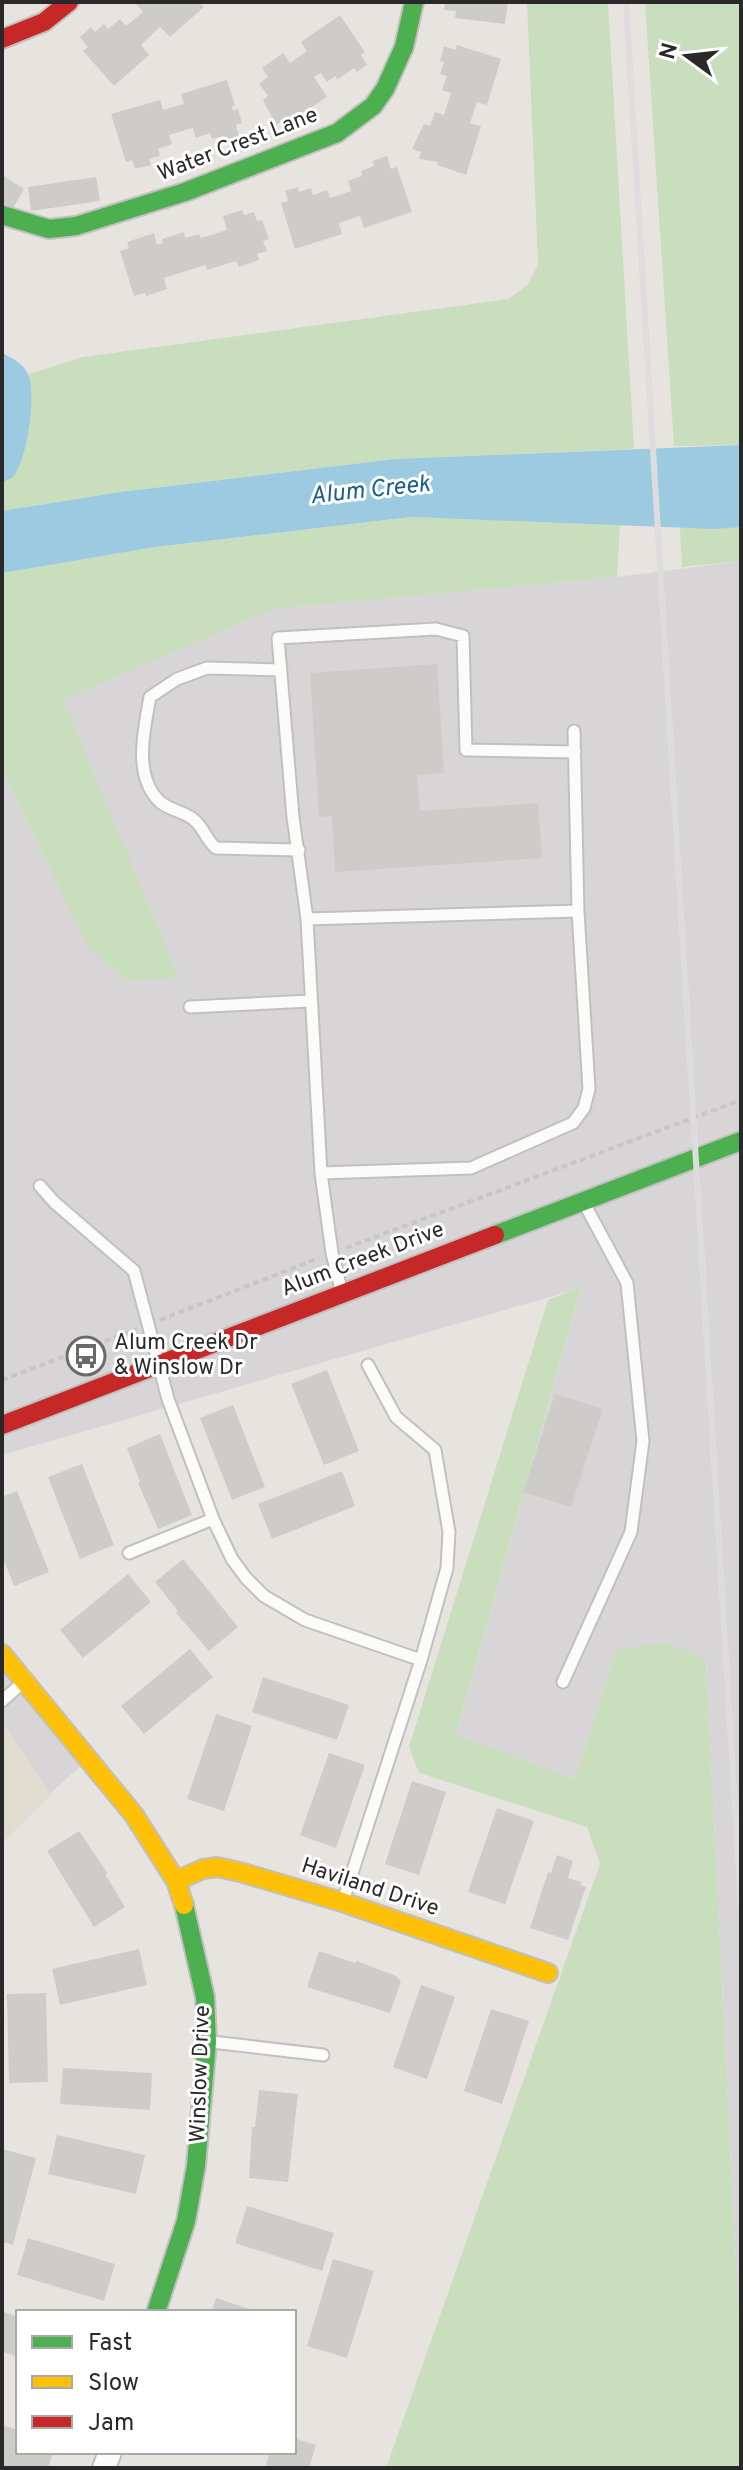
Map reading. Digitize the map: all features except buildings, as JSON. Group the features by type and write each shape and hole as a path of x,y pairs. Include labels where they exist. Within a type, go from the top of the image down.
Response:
{"street":[{"path":"2,39 44,22 69,2"},
{"name":"Water Crest Lane","path":"2,215 49,229 76,226 185,192 337,133 373,106 385,89 404,47 414,2"},
{"name":"Alum Creek Drive","path":"2,1425 741,1141"},
{"name":"Winslow Drive","path":"2,1654 134,1815 176,1881 183,1900 205,1997 207,2042 194,2180 186,2221 157,2310"},
{"name":"Haviland Drive","path":"176,1881 203,1869 217,1867 342,1902 548,1973"}],"lane":[{"path":"342,1293 332,1253 321,1173 307,919 293,817 278,638 436,629 463,636 466,750 575,752"},
{"path":"281,670 207,668 177,679 150,697 142,746 149,788 162,804 189,816 203,828 207,840 216,848 299,850"},
{"path":"321,1173 471,1168 573,1123 584,1108 589,1089 578,911 574,731"},
{"path":"307,919 578,911"},
{"path":"190,1007 310,1001"},
{"path":"40,1186 54,1202 134,1271 157,1363 213,1519 232,1559 264,1596 305,1620 421,1660"},
{"path":"563,1682 631,1532 643,1441 627,1283 583,1203"},
{"path":"342,1902 421,1660 447,1568 449,1532 435,1450 396,1417 368,1365"},
{"path":"129,1553 213,1519"},
{"path":"2,1701 25,1681"},
{"path":"207,2042 323,2055"}],"path":[{"path":"2,1380 741,1100"}],"shaded area":[{"path":"741,561 741,2366 706,1660 616,1650 575,1779 456,1736 581,1288 2,1455 2,770 87,946 178,977 62,700 274,609 617,577"},
{"path":"2,1661 91,1757 2,1836"},
{"path":"2,1722 51,1795 2,1843"}],"green space":[{"path":"527,2 608,2 634,449 395,459 120,492 2,511 2,483 12,478 31,411 29,374 83,357 509,299 528,284 538,265"},
{"path":"645,2 741,2 741,445 674,446"},
{"path":"411,517 620,525 617,577 274,609 63,700 179,978 126,981 87,946 2,770 2,573 155,547"},
{"path":"741,527 741,561 682,567 680,528"},
{"path":"581,1287 456,1735 575,1779 616,1650 665,1642 706,1660 741,2366 741,2468 386,2468 600,1864 587,1827 419,1773 409,1747 548,1300"}],"water":[{"path":"2,353 27,372 31,409 18,469 13,477 2,483"},
{"name":"Alum Creek","path":"741,445 741,527 714,529 411,517 155,547 2,573 2,511 120,492 395,459"}],"railway":[{"path":"626,2 741,1907"}],"traffic: fast":[{"path":"2,215 49,229 76,226 185,192 337,133 373,106 385,89 404,47 414,2"},
{"path":"495,1235 741,1141"},
{"path":"157,2310 186,2221 196,2166 207,2042 205,1997 184,1905"}],"traffic: slow":[{"path":"2,1654 134,1815 176,1881 184,1905"},
{"path":"176,1881 203,1869 217,1867 240,1872 342,1902 548,1973"}],"traffic: jam":[{"path":"2,39 44,22 69,2"},
{"path":"2,1425 495,1235"}],"place":[{"name":"Alum Creek Dr & Winslow Dr","path":"86,1356"}]}
